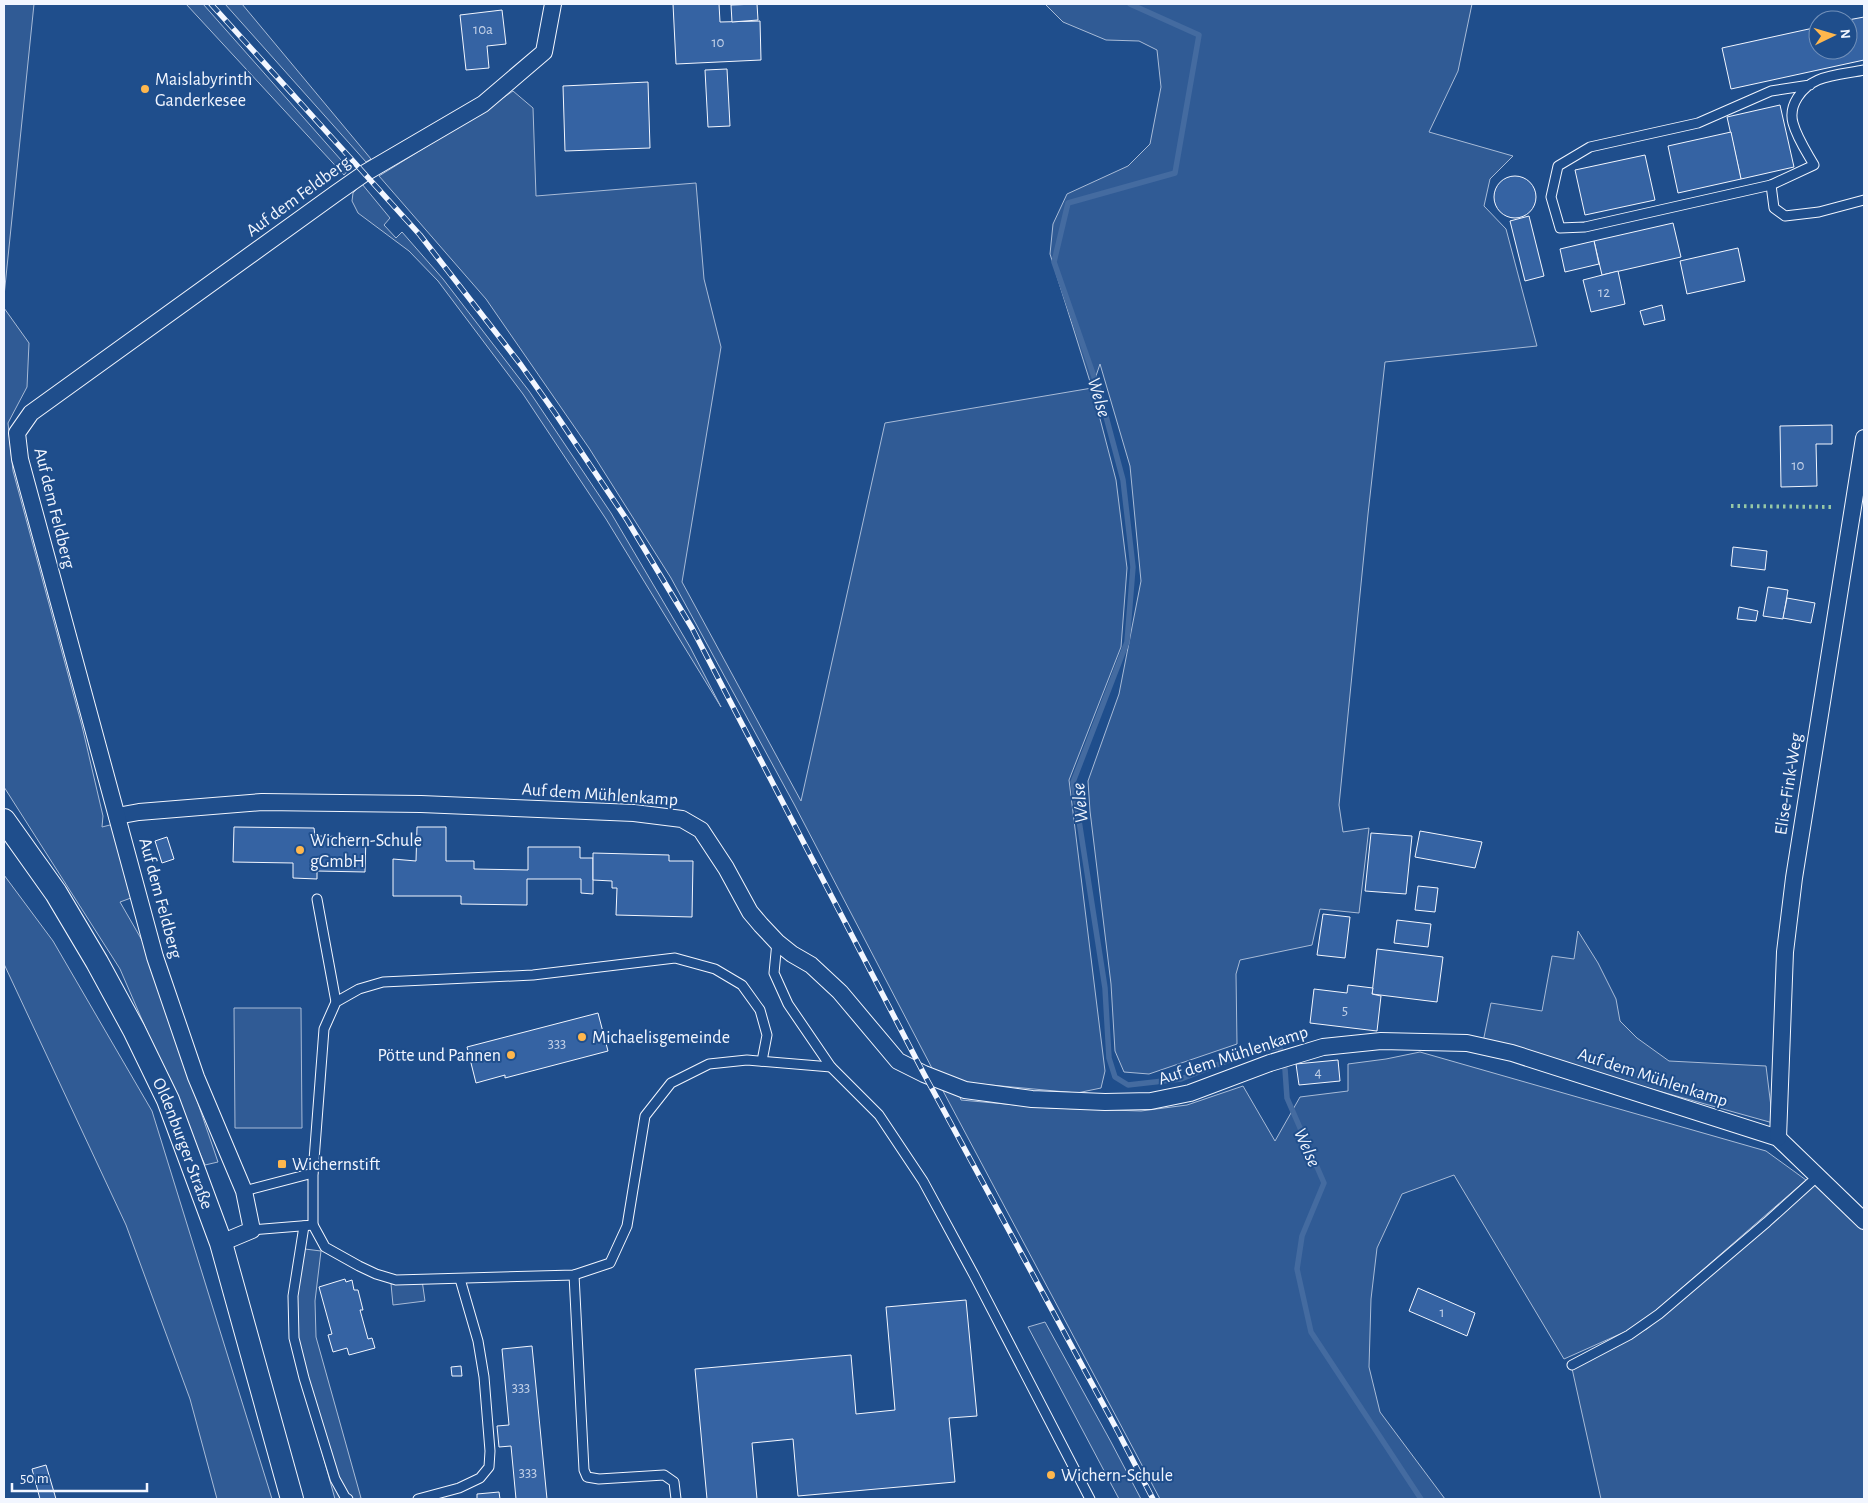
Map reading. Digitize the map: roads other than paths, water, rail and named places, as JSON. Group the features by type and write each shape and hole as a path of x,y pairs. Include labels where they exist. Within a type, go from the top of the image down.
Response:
{"main road":[{"name":"Oldenburger Straße","path":"4,820 56,893 97,962 134,1030 168,1100 222,1243 292,1499"}],"street":[{"name":"Auf dem Feldberg","path":"252,1230 244,1191 196,1077 155,957 20,459 17,433 31,413 342,188 483,104 544,52 553,4"},
{"name":"Elise-Fink-Weg","path":"1778,1138 1785,952 1794,878 1864,438"},
{"name":"Auf dem Mühlenkamp","path":"118,816 139,812 262,802 430,804 634,813 682,819 701,830 726,868 750,912 777,942 792,954 811,965 840,992 898,1061 924,1074 965,1090 1032,1099 1105,1102 1150,1101 1190,1093 1323,1047 1382,1041 1467,1044 1512,1053 1778,1138"},
{"path":"1778,1138 1864,1221"},
{"path":"222,1243 252,1230"}],"lane":[{"path":"1810,85 1771,91 1698,123 1590,147 1558,166 1551,197 1560,228 1585,227 1770,185 1814,165 1798,138 1792,121 1793,104 1799,95 1819,79 1864,70"},
{"path":"1770,185 1774,208 1785,216 1819,212 1864,200"},
{"path":"317,899 336,1002 324,1029 313,1172 314,1225 325,1247 376,1274 396,1280 574,1275 610,1263 627,1226 645,1116 671,1083 709,1064 747,1060 831,1067"},
{"path":"777,942 774,973 788,1004 831,1067 880,1115 923,1181 1090,1499"},
{"path":"336,1002 358,989 383,982 533,975 675,958 715,969 742,985 760,1010 766,1035 762,1061"},
{"path":"244,1191 313,1172"},
{"path":"1572,1365 1628,1335 1659,1314 1818,1176"},
{"path":"252,1230 314,1225"},
{"path":"304,1226 293,1296 294,1338 334,1479 344,1497 348,1499"},
{"path":"574,1275 584,1470 587,1477 599,1479 664,1475 674,1482 676,1499"},
{"path":"418,1499 458,1488 480,1478 489,1467 490,1451 484,1378 478,1341 460,1279"}],"waterway":[{"name":"Welse","path":"1130,4 1199,35 1175,173 1068,203 1054,262 1100,394 1123,480 1133,567 1127,642 1073,782 1105,988 1109,1058 1115,1077 1128,1085 1181,1079 1250,1052 1280,1047 1285,1069 1287,1098 1324,1183 1302,1236 1297,1269 1311,1332 1421,1499"}],"railway":[{"path":"211,4 420,235 521,365 627,520 692,628 924,1074 1153,1499"}],"place":[{"name":"Maislabyrinth Ganderkesee","path":"145,89"},
{"name":"Wichern-Schule gGmbH","path":"300,850"},
{"name":"Michaelisgemeinde","path":"582,1037"},
{"name":"Pötte und Pannen","path":"511,1055"},
{"name":"Wichernstift","path":"282,1164"},
{"name":"Wichern-Schule","path":"1051,1475"}]}
